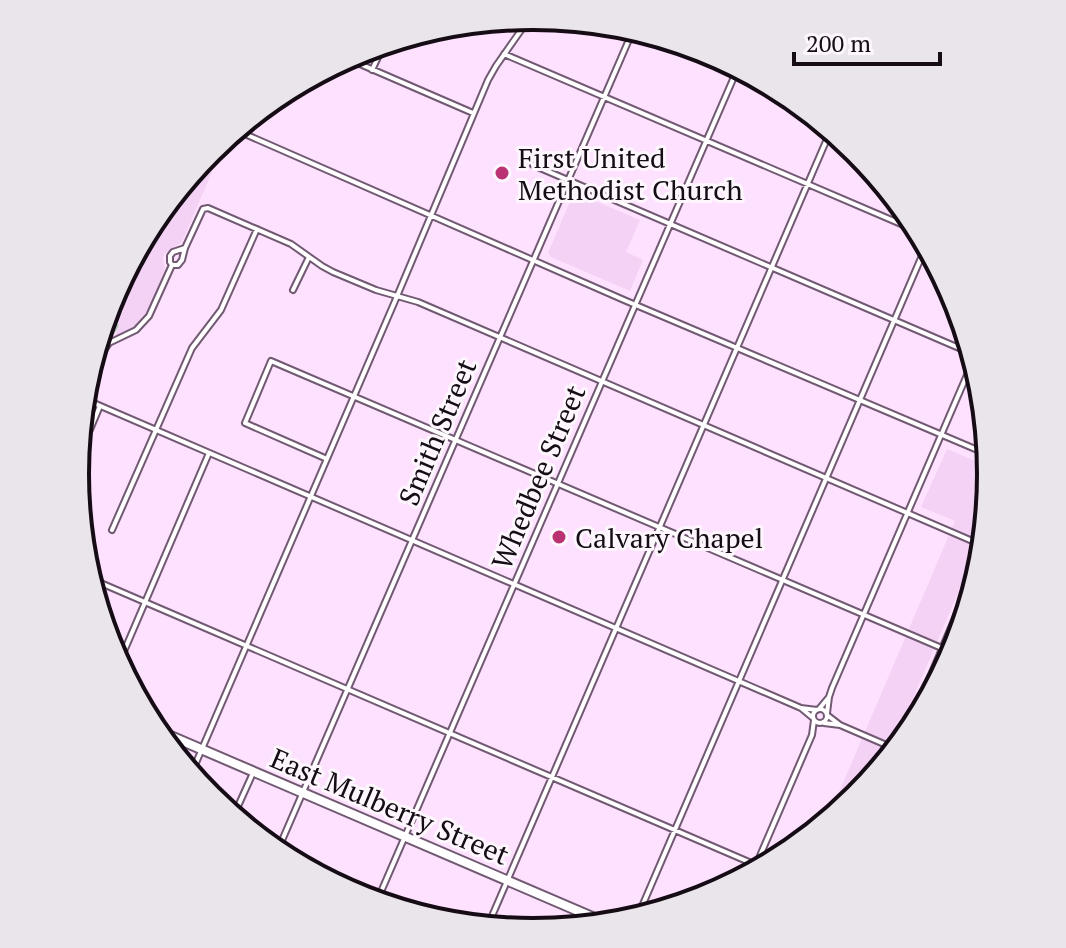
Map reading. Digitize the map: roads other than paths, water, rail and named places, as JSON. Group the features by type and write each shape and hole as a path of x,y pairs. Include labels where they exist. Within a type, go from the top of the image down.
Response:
{"highway":[{"name":"East Mulberry Street","path":"177,739 586,914"}],"street":[{"path":"196,763 473,113 491,73 521,30"},
{"name":"Smith Street","path":"282,840 629,41"},
{"path":"504,54 899,223"},
{"path":"372,70 377,59"},
{"path":"361,65 473,113"},
{"name":"Whedbee Street","path":"381,891 733,78"},
{"path":"247,135 635,305 976,449"},
{"path":"492,916 826,140"},
{"path":"533,165 958,348"},
{"path":"172,265 180,264 203,209 208,208 291,244 333,272 376,290 418,302 972,541"},
{"path":"112,530 192,348 226,301 257,229"},
{"path":"109,343 136,330 149,316 172,265 170,256 185,248"},
{"path":"293,290 309,257"},
{"path":"643,904 921,258"},
{"path":"327,459 245,423 271,361 941,648"},
{"path":"760,856 812,735 827,720 829,697 966,377"},
{"path":"95,404 801,708 822,723 840,725"},
{"path":"92,425 100,406"},
{"path":"125,649 209,453"},
{"path":"103,584 749,862"},
{"path":"812,735 813,719 829,697"},
{"path":"801,708 818,710 840,725 885,744"},
{"path":"238,806 253,771"}],"place":[{"name":"First United Methodist Church","path":"502,173"},
{"name":"Calvary Chapel","path":"559,537"}]}
